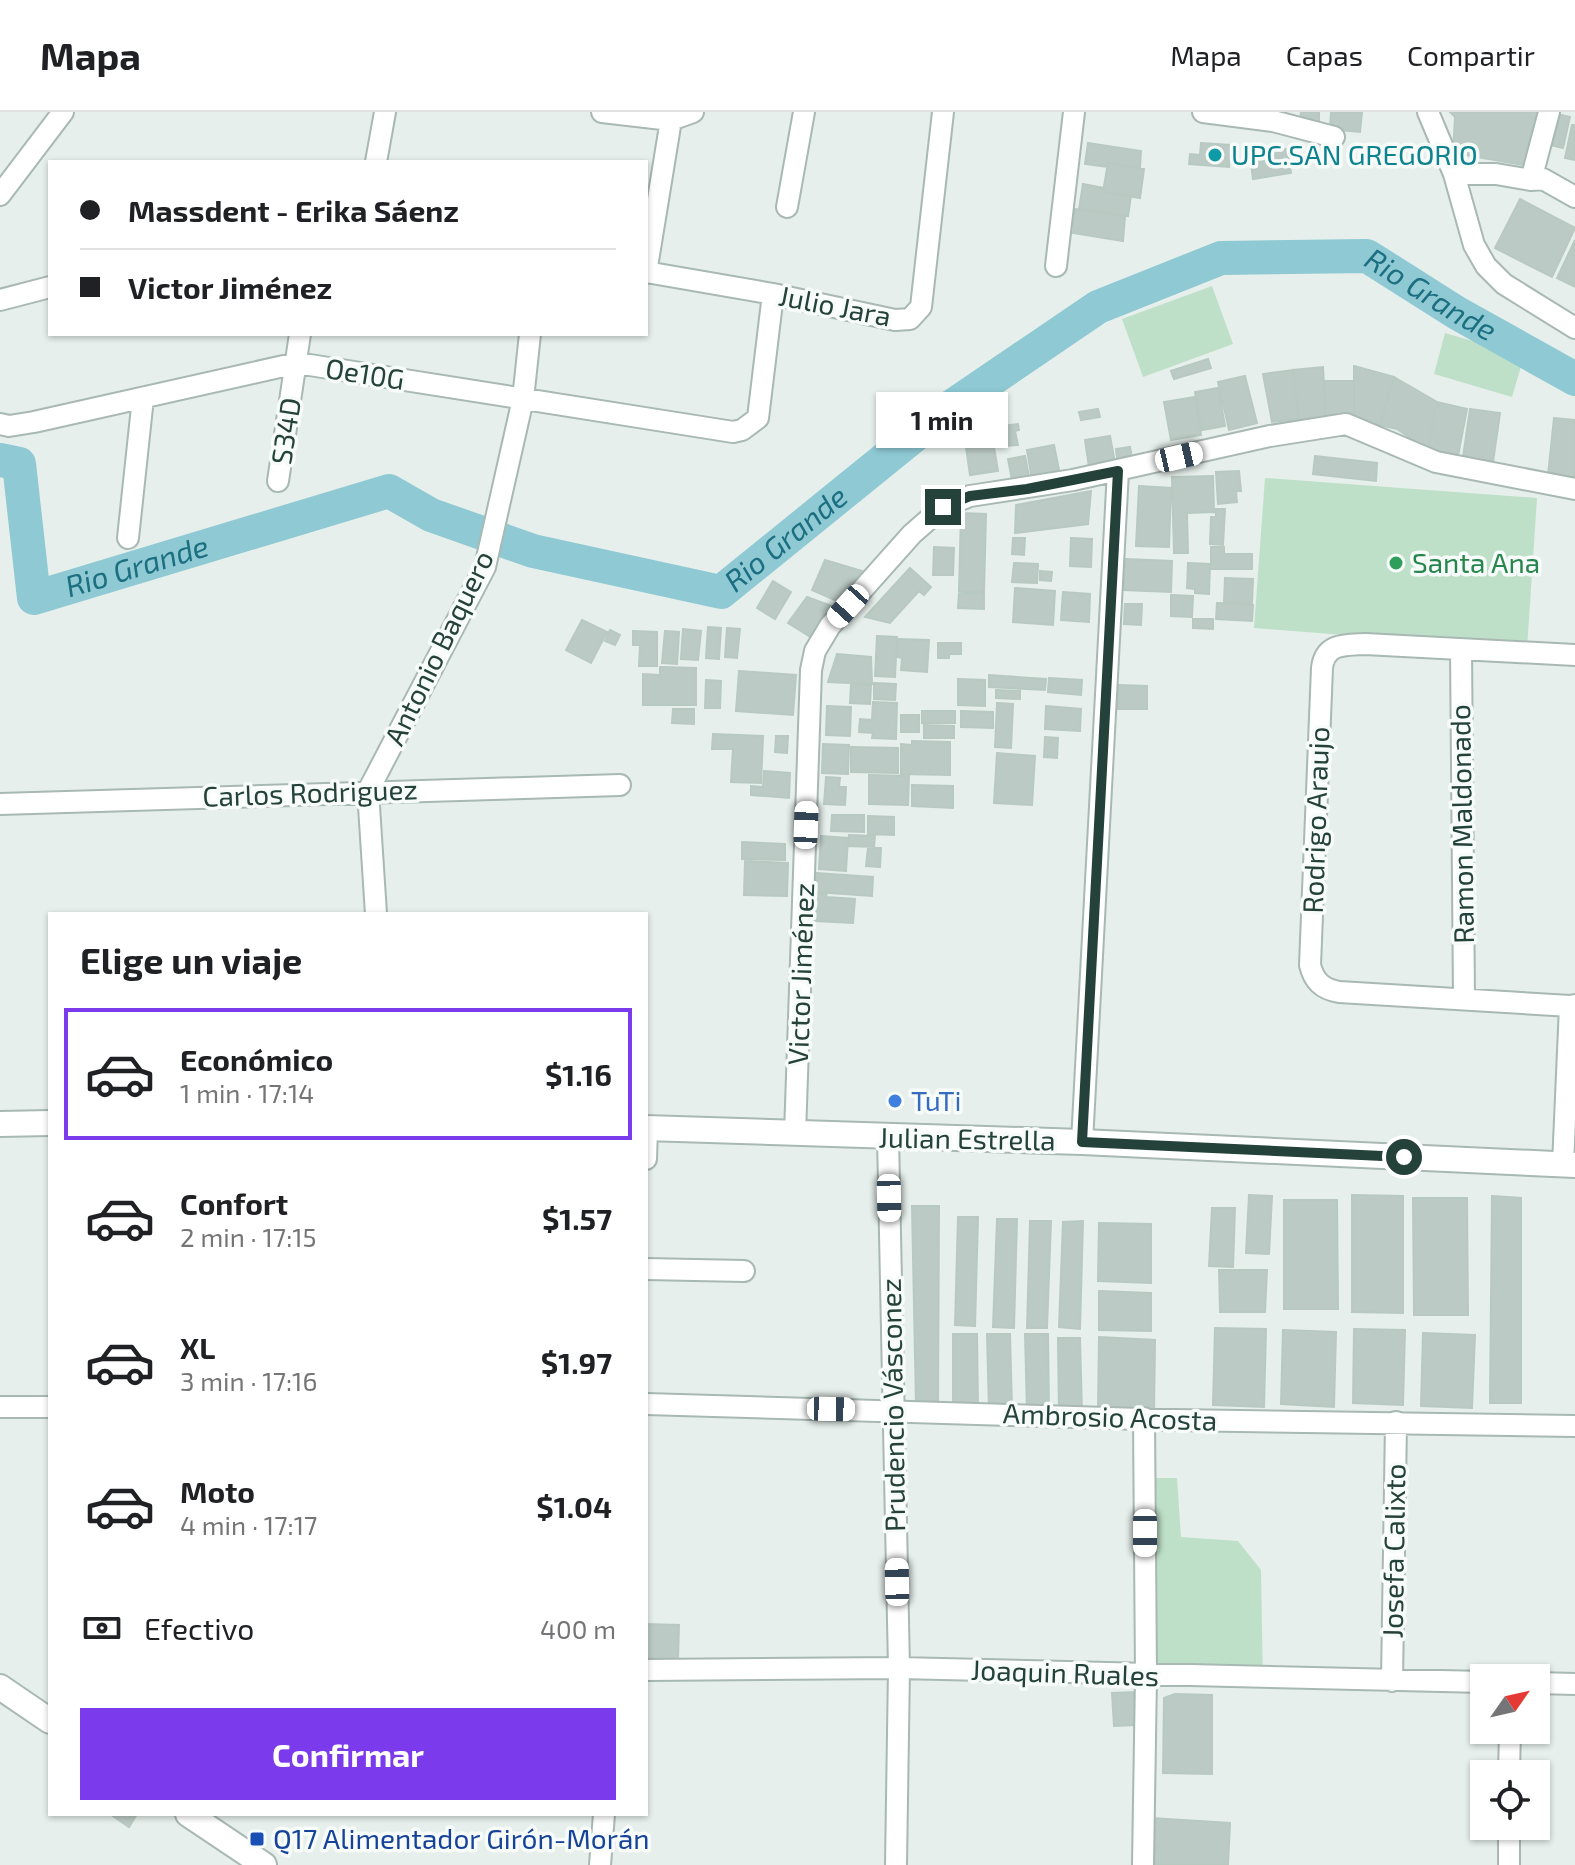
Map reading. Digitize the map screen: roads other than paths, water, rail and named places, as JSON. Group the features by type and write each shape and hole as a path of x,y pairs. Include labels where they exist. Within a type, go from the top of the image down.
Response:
{"street":[{"path":"0,195 63,112"},
{"path":"376,160 385,112"},
{"path":"602,112 671,120 693,112"},
{"path":"787,207 804,112"},
{"name":"Julio Jara","path":"648,272 773,294 895,320 910,319 921,307 943,112"},
{"path":"1056,266 1074,112"},
{"path":"1203,112 1273,121 1334,137"},
{"path":"1428,112 1454,174 1474,245 1486,266 1504,284 1575,328"},
{"path":"1531,180 1549,112"},
{"path":"648,260 671,120"},
{"path":"1454,174 1543,179 1575,197"},
{"path":"0,300 48,288"},
{"name":"Oe10G","path":"0,424 9,426 34,422 297,363 733,432 742,430 758,418 773,294"},
{"name":"S34D","path":"278,481 300,336"},
{"name":"Antonio Baquero","path":"368,791 485,567 523,399 530,336"},
{"path":"128,538 143,398"},
{"name":"Victor Jiménez","path":"795,1134 811,670 815,651 830,626 912,534 943,507 970,496 1027,489 1270,436 1346,424 1436,462 1575,489"},
{"path":"1082,1142 1118,471"},
{"name":"Rodrigo Araujo","path":"1572,1006 1330,991 1316,981 1310,965 1325,655 1341,645 1575,655"},
{"name":"Ramon Maldonado","path":"1461,649 1464,998"},
{"name":"Carlos Rodriguez","path":"0,804 620,785"},
{"path":"368,791 376,912"},
{"path":"1569,1165 1572,1006"},
{"path":"0,1124 48,1123"},
{"name":"Julian Estrella","path":"648,1128 1082,1142 1569,1165"},
{"name":"Prudencio Vásconez","path":"888,1137 899,1668 896,1865"},
{"path":"648,1269 744,1271"},
{"name":"Ambrosio Acosta","path":"648,1404 1575,1426"},
{"path":"0,1407 48,1407"},
{"path":"1143,1865 1146,1676 1144,1418"},
{"name":"Josefa Calixto","path":"1392,1681 1396,1422"},
{"name":"Joaquin Ruales","path":"648,1670 899,1668 1470,1682"},
{"path":"1550,1683 1575,1684"},
{"path":"0,1687 48,1720"},
{"path":"191,1816 264,1865"},
{"path":"600,1865 604,1816"},
{"path":"1509,1840 1509,1865"}],"waterway":[{"name":"Rio Grande","path":"0,460 19,464 34,598 389,491 431,515 533,551 721,592 942,413 1098,307 1221,258 1367,256 1457,313 1575,379"}],"place":[{"name":"UPC.SAN GREGORIO","path":"1215,155"},
{"name":"Santa Ana","path":"1396,563"},
{"name":"TuTi","path":"895,1101"},
{"name":"Q17 Alimentador Girón-Morán","path":"257,1839"}]}
